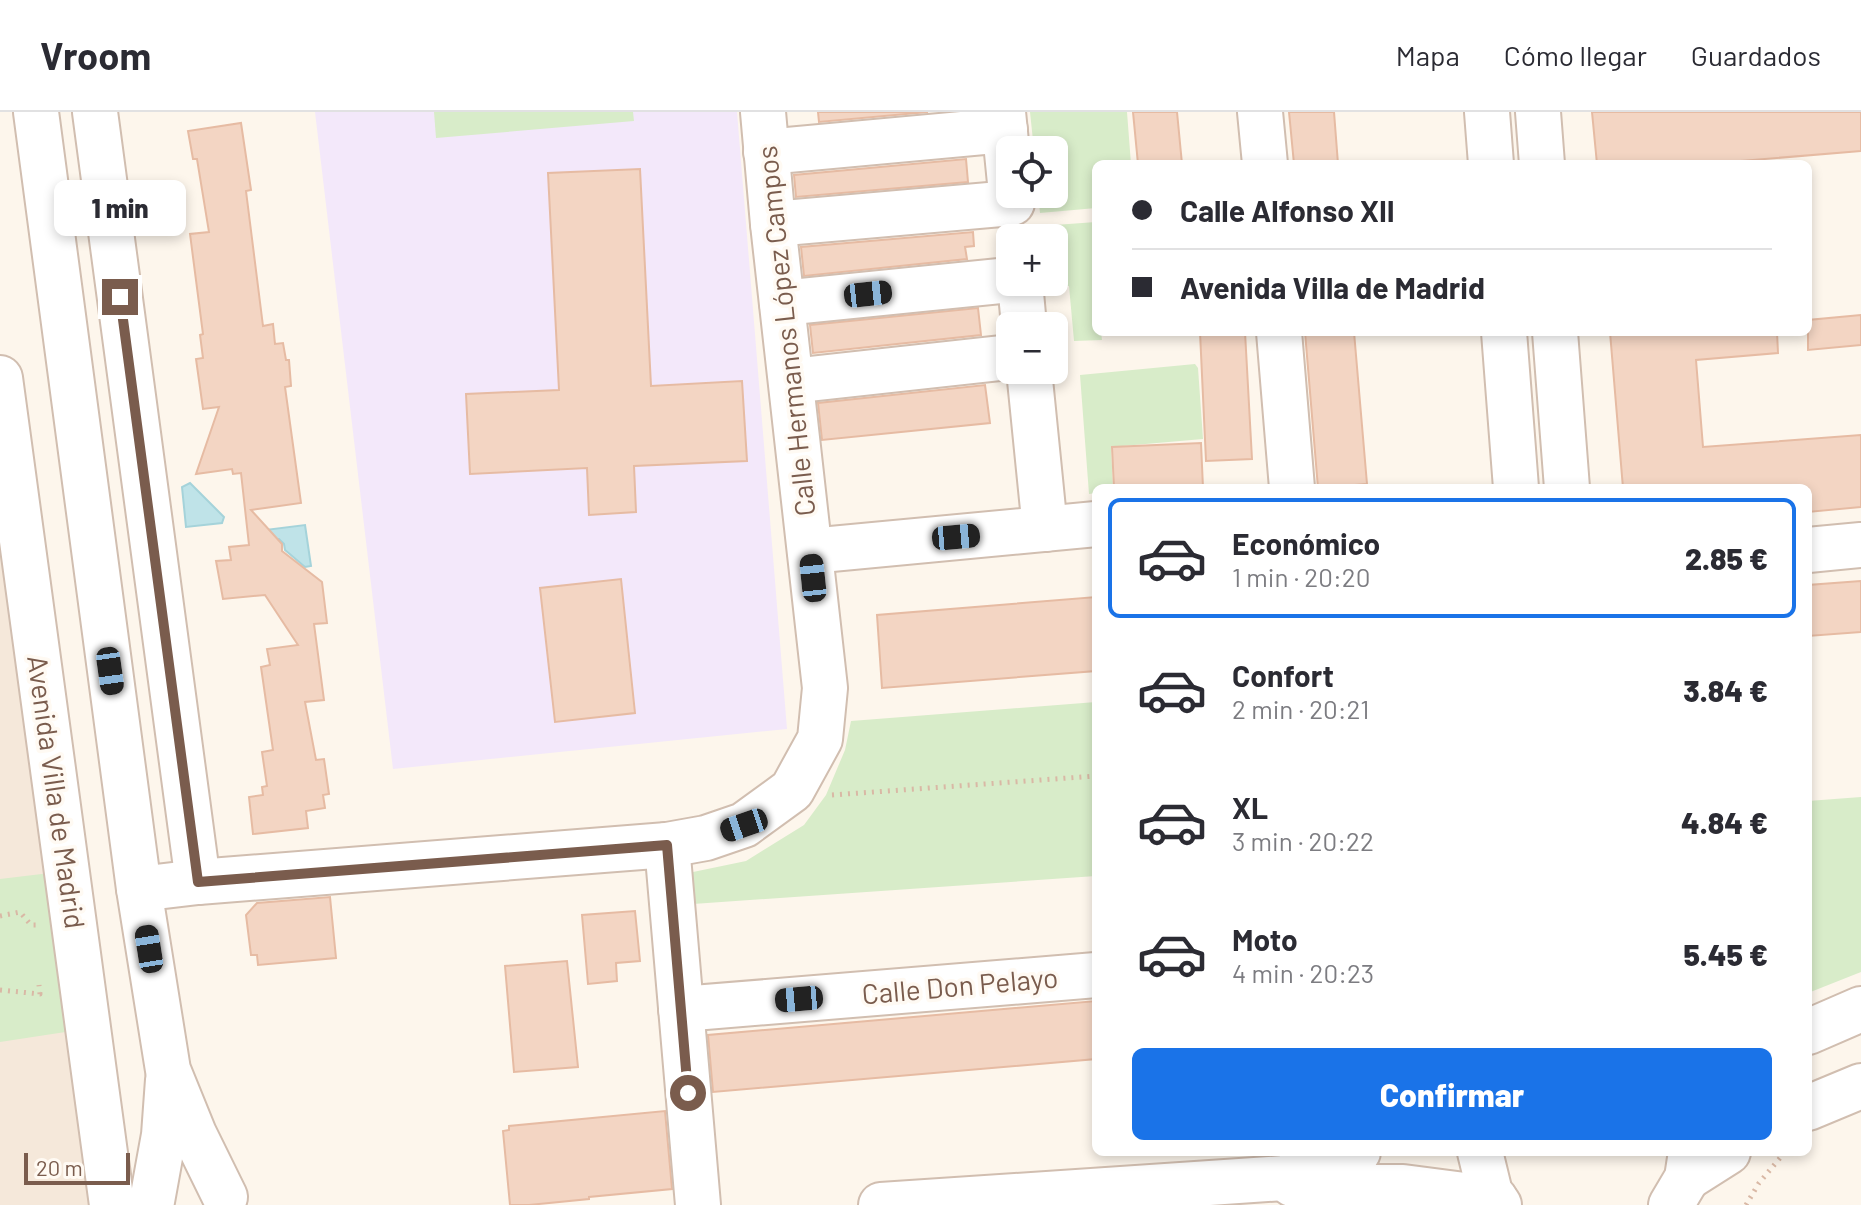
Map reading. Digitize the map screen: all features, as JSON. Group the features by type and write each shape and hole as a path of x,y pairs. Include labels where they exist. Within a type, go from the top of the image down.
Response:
{"street":[{"path":"36,112 139,889 168,1070 164,1135 137,1204"},
{"path":"95,112 198,882"},
{"path":"1260,112 1265,160"},
{"path":"1487,112 1491,160"},
{"path":"1538,112 1542,160"},
{"path":"765,132 1004,121"},
{"name":"Calle Hermanos López Campos","path":"765,132 825,688 820,739 792,790"},
{"path":"773,224 996,205"},
{"path":"782,303 996,281"},
{"path":"1279,336 1292,484"},
{"path":"1504,336 1515,484"},
{"path":"1555,336 1567,484"},
{"path":"791,381 996,359"},
{"name":"Avenida Villa de Madrid","path":"0,378 137,1204"},
{"path":"1030,384 1045,529"},
{"path":"810,551 1092,524"},
{"path":"1812,550 1861,545"},
{"path":"139,889 667,845 706,838 744,825 792,790"},
{"path":"667,845 698,1205"},
{"name":"Calle Don Pelayo","path":"681,1009 1092,975"},
{"path":"1812,1030 1861,1009"},
{"path":"168,1070 194,1134 231,1201"},
{"path":"1812,1106 1861,1086"},
{"path":"881,1205 1085,1197 1284,1178 1347,1156"},
{"path":"1481,1156 1490,1193 1497,1202"},
{"path":"1683,1178 1721,1156"},
{"path":"1284,1178 1293,1185 1403,1187 1497,1202"},
{"path":"137,1204 184,1189 207,1190 231,1201"}],"path":[{"path":"792,790 826,795 1092,776"},
{"path":"31,925 33,939"},
{"path":"0,990 40,994 38,981"},
{"path":"1746,1205 1759,1183 1782,1156"}],"shaded area":[{"path":"315,112 737,112 787,729 393,769"},
{"path":"0,504 96,1205 0,1205"}],"green space":[{"path":"434,112 633,112 634,121 436,138"},
{"path":"1030,112 1127,112 1131,160 1092,160 1092,208 1040,213 1039,208 1068,208 1068,136 1033,136"},
{"path":"1092,222 1092,336 1102,336 1102,340 1074,341 1068,224"},
{"path":"1195,364 1198,368 1203,439 1111,447 1113,484 1092,484 1092,494 1089,494 1080,375"},
{"path":"1092,702 1092,876 693,904 693,872 746,861 804,825 826,795 845,750 851,721"},
{"path":"1861,797 1861,972 1812,991 1812,801"},
{"path":"50,873 72,1031 0,1042 0,879"}],"water":[{"path":"190,483 224,517 222,523 186,527 182,487"},
{"path":"305,525 311,566 305,567 285,550 279,539 268,540 265,530"}],"building":[{"path":"818,112 928,112 819,122"},
{"path":"1133,112 1177,112 1182,160 1138,160"},
{"path":"1289,112 1334,112 1338,160 1294,160"},
{"path":"1592,112 1861,112 1861,151 1752,160 1597,160"},
{"path":"241,123 251,190 246,191 263,326 273,324 275,344 283,343 286,360 289,360 291,386 285,387 301,503 251,510 282,544 282,551 322,582 327,623 314,624 324,700 305,702 316,760 324,759 329,794 323,795 325,808 306,811 308,828 253,834 249,797 263,795 262,787 267,786 262,752 273,750 261,667 270,665 267,649 298,645 265,595 223,599 216,561 231,560 229,547 249,545 241,473 233,474 232,469 196,474 219,407 203,409 196,359 203,358 200,335 203,334 190,234 209,232 197,159 193,159 188,131"},
{"path":"966,159 968,182 796,197 794,175"},
{"path":"640,169 651,386 742,381 747,461 634,466 636,512 589,515 587,468 470,474 466,394 559,390 548,173"},
{"path":"973,232 974,246 965,247 967,259 804,276 801,247"},
{"path":"978,308 981,335 813,353 810,325"},
{"path":"1861,315 1861,345 1808,350 1812,320"},
{"path":"1200,336 1245,336 1252,459 1206,461"},
{"path":"1305,336 1354,336 1367,484 1318,484"},
{"path":"1610,336 1777,336 1778,353 1696,360 1703,447 1861,435 1861,507 1812,512 1812,484 1623,484"},
{"path":"985,385 990,423 822,440 818,403"},
{"path":"1201,443 1203,484 1114,484 1112,447"},
{"path":"621,579 635,713 555,722 540,588"},
{"path":"1861,581 1861,632 1812,636 1812,585"},
{"path":"1092,597 1092,671 882,688 877,615"},
{"path":"330,897 336,958 258,965 257,955 251,955 246,915 257,903"},
{"path":"635,911 640,961 616,963 617,981 588,984 582,915"},
{"path":"567,961 578,1067 514,1072 505,966"},
{"path":"1092,1001 1092,1059 713,1092 708,1035"},
{"path":"665,1111 672,1189 510,1205 503,1131 509,1130 509,1126"}],"route":[{"path":"120,297 198,882 667,845 688,1093"}]}
